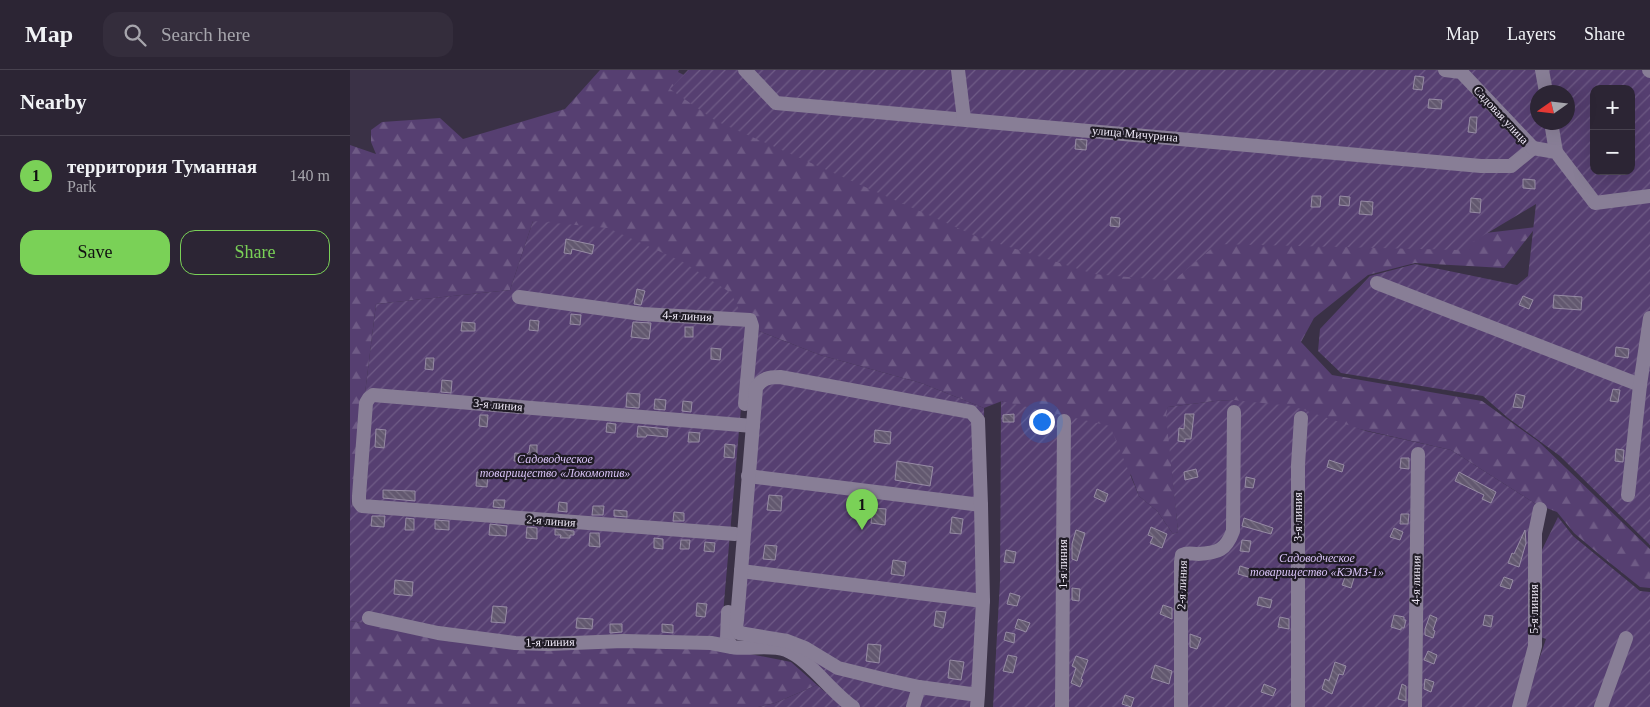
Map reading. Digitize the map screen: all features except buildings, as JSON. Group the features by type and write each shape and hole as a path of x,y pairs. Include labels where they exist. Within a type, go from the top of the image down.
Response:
{"street":[{"name":"улица Мичурина","path":"745,70 776,103 1481,166 1511,166 1533,148"},
{"path":"958,70 964,119"},
{"name":"Садовая улица","path":"1445,70 1461,72 1533,148"},
{"path":"1542,70 1545,85"},
{"path":"1552,130 1556,152 1595,203 1650,196"},
{"path":"1533,148 1556,152"},
{"path":"1377,283 1640,385"},
{"name":"4-я линия","path":"519,297 642,314 750,320 752,331 748,426"},
{"path":"1628,495 1640,385 1650,318"},
{"path":"732,647 727,640 727,628 735,534 748,426 756,388 760,382 769,377 780,377 971,412 978,420 982,505 983,601 978,701 838,668 805,648 787,641 739,633 736,627 748,476 748,426"},
{"name":"3-я линия","path":"367,507 362,506 358,496 366,403 373,395 748,426"},
{"name":"2-я линия","path":"1181,707 1180,562 1182,555 1186,553 1214,553 1228,544 1233,531 1234,412"},
{"name":"3-я линия","path":"1298,707 1298,465 1301,418"},
{"name":"1-я линия","path":"1062,707 1064,421"},
{"name":"4-я линия","path":"1415,707 1418,454"},
{"path":"748,476 982,505"},
{"name":"2-я линия","path":"367,507 735,534"},
{"name":"5-я линия","path":"1519,707 1534,646 1535,533 1540,509"},
{"path":"741,572 983,601"},
{"name":"1-я линия","path":"369,618 438,633 515,643 548,644 623,640 711,643 732,647 784,649 795,654 853,707"},
{"path":"1601,707 1626,638"},
{"path":"913,707 919,688"}],"green space":[{"path":"600,70 679,70 678,72 979,225 1214,235 1451,237 1536,227 1504,268 1415,263 1368,275 1314,318 1301,342 1332,375 1482,401 1539,442 1650,549 1650,588 1640,587 1600,555 1574,533 1557,512 1536,504 1451,450 1233,400 1168,407 1167,415 1178,532 1173,534 1157,511 1139,496 1131,475 1002,401 984,408 921,383 820,355 754,329 533,221 510,290 376,304 350,515 350,145 376,154 371,142 371,130 382,122 440,118 463,139 565,109"},
{"path":"688,70 1650,70 1650,545 1560,456 1508,418 1483,396 1341,373 1318,351 1320,329 1370,276 1415,264 1517,285 1528,276 1536,204 1459,250 1217,244 1173,281 1094,274 978,237 716,121 670,89"},
{"name":"Садоводческое товарищество «Локомотив»","path":"533,221 608,228 683,262 731,293 748,328 720,648 503,646 350,621 350,515 376,304 510,290"},
{"path":"754,329 820,355 921,383 984,408 986,576 982,707 858,707 789,646 737,639"},
{"name":"Садоводческое товарищество «КЭМЗ-1»","path":"1233,400 1292,406 1366,431 1451,450 1536,504 1532,647 1516,707 993,707 1000,581 1001,401 1110,426 1139,496 1157,511 1173,534 1178,532 1166,415 1168,407"},
{"path":"1558,517 1573,536 1640,591 1650,592 1650,707 1523,707 1546,639 1538,636 1539,556"},
{"path":"350,621 503,646 720,648 791,662 817,685 775,703 758,707 350,707"},
{"path":"817,685 849,707 758,707 775,703"}],"place":[{"name":"территория Туманная","path":"862,530"}]}
